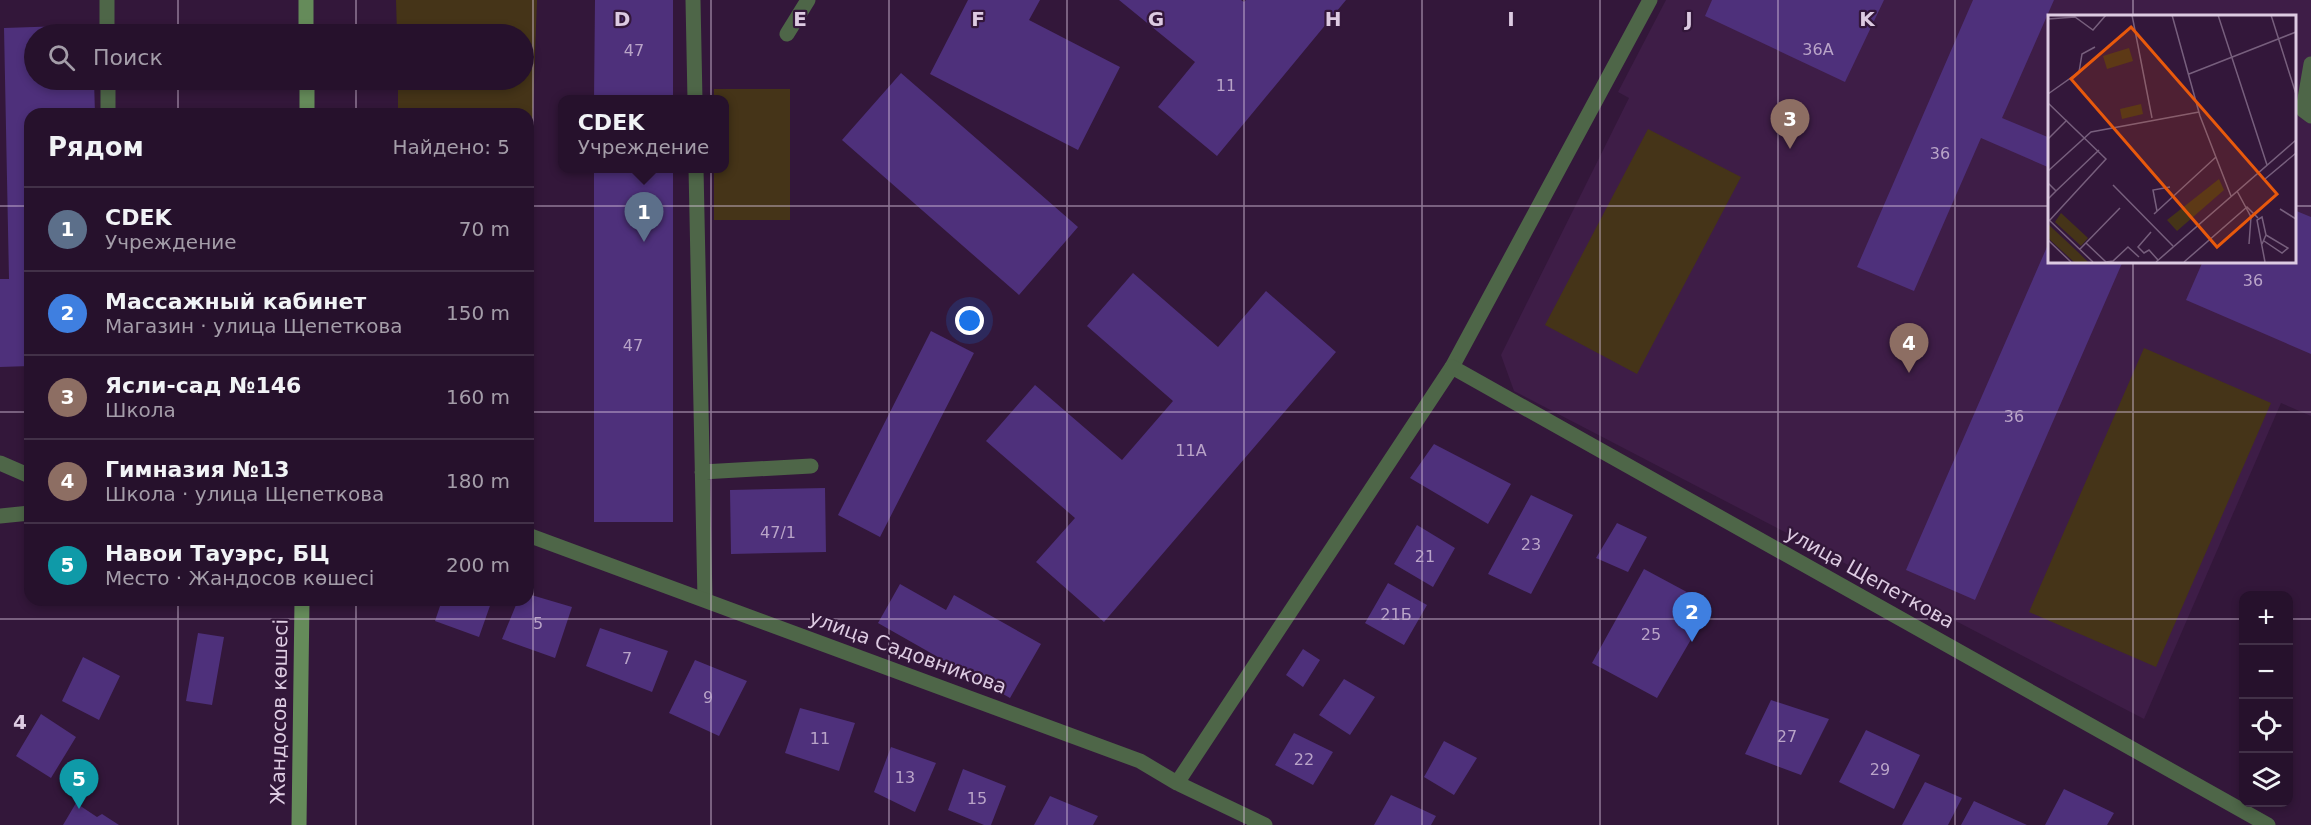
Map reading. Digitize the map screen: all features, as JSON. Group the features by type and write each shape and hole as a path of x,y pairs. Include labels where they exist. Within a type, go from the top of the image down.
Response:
{"main road":[{"path":"306,0 306,24"},
{"path":"306,90 307,108"},
{"name":"Жандосов көшесі","path":"299,825 302,606"}],"street":[{"path":"106,0 107,24"},
{"path":"693,0 695,95"},
{"path":"787,34 808,0"},
{"path":"1177,783 1452,367 1650,0"},
{"path":"2311,64 2303,110 2311,116"},
{"path":"108,90 108,108"},
{"path":"696,173 705,599"},
{"name":"улица Щепеткова","path":"1452,367 2268,825"},
{"path":"0,463 24,473"},
{"path":"702,472 811,466"},
{"path":"0,516 24,514"},
{"name":"улица Садовникова","path":"534,537 1140,761 1177,783 1265,825"}],"shaded area":[{"path":"396,0 537,0 534,81 534,24 397,24"},
{"path":"1666,0 2311,0 2311,416 2281,403 2144,719 1514,391 1501,355 1629,98 1618,92"},
{"path":"714,89 790,89 790,220 714,220 714,173 729,173 729,95 714,95"},
{"path":"398,90 534,90 533,108 398,108"},
{"path":"1648,129 1741,177 1637,374 1545,325"},
{"path":"2144,348 2271,403 2156,667 2029,612"}],"building":[{"path":"595,0 673,0 673,95 594,95"},
{"path":"968,0 1040,0 1029,20 1120,67 1078,150 930,74"},
{"path":"1119,0 1241,0 1244,2 1246,0 1346,0 1217,156 1158,107 1195,62"},
{"path":"1712,0 1884,0 1845,82 1705,16"},
{"path":"1973,0 2054,0 2002,118 2048,137 2048,167 1981,138 1914,291 1857,267"},
{"path":"24,27 24,90 94,90 95,108 24,108 24,366 0,367 0,279 9,279 4,28"},
{"path":"901,73 1078,227 1019,295 842,140"},
{"path":"594,173 673,173 673,522 594,522"},
{"path":"2296,211 2311,217 2311,354 2186,300 2203,262 2296,262"},
{"path":"2048,245 2048,262 2123,262 1975,600 1906,570"},
{"path":"1133,273 1218,347 1266,291 1336,352 1104,622 1036,562 1075,518 986,441 1035,385 1122,460 1173,401 1087,326"},
{"path":"931,331 974,353 880,537 838,515"},
{"path":"1434,444 1511,484 1488,524 1410,478"},
{"path":"825,488 826,552 731,554 730,490"},
{"path":"1531,495 1573,515 1531,594 1488,574"},
{"path":"1617,523 1647,537 1628,572 1596,558"},
{"path":"1417,525 1455,548 1433,587 1394,564"},
{"path":"1644,569 1711,605 1657,698 1592,663"},
{"path":"1388,583 1427,605 1404,645 1365,623"},
{"path":"900,584 946,610 954,595 1041,644 1010,698 878,623"},
{"path":"534,596 572,607 555,658 502,639 516,606 534,606"},
{"path":"440,606 490,606 479,637 435,621"},
{"path":"600,628 668,651 652,692 586,666"},
{"path":"198,633 224,637 212,705 186,701"},
{"path":"1303,649 1320,660 1303,687 1286,675"},
{"path":"83,657 120,676 99,720 62,701"},
{"path":"695,660 747,681 719,736 669,713"},
{"path":"1344,679 1375,697 1350,735 1319,715"},
{"path":"1771,700 1829,719 1801,775 1745,754"},
{"path":"800,708 855,723 839,771 785,753"},
{"path":"41,714 76,737 51,778 16,756"},
{"path":"1866,730 1920,755 1894,809 1839,782"},
{"path":"1294,733 1333,752 1313,785 1275,765"},
{"path":"1444,741 1477,758 1454,795 1424,777"},
{"path":"891,747 936,763 915,812 874,792"},
{"path":"963,769 1006,786 991,825 984,825 948,810"},
{"path":"1925,782 1962,798 1948,825 1902,825"},
{"path":"2064,789 2114,813 2107,825 2045,825"},
{"path":"1391,795 1436,816 1431,825 1374,825"},
{"path":"1050,796 1098,816 1093,825 1034,825"},
{"path":"1974,801 2027,825 1961,825"},
{"path":"76,803 97,817 102,814 119,825 63,825"}],"place":[{"name":"Ясли-сад №146","path":"1790,149"},
{"name":"CDEK","path":"644,242"},
{"name":"Гимназия №13","path":"1909,373"},
{"name":"Массажный кабинет","path":"1692,642"},
{"name":"Навои Тауэрс, БЦ","path":"79,809"}]}
